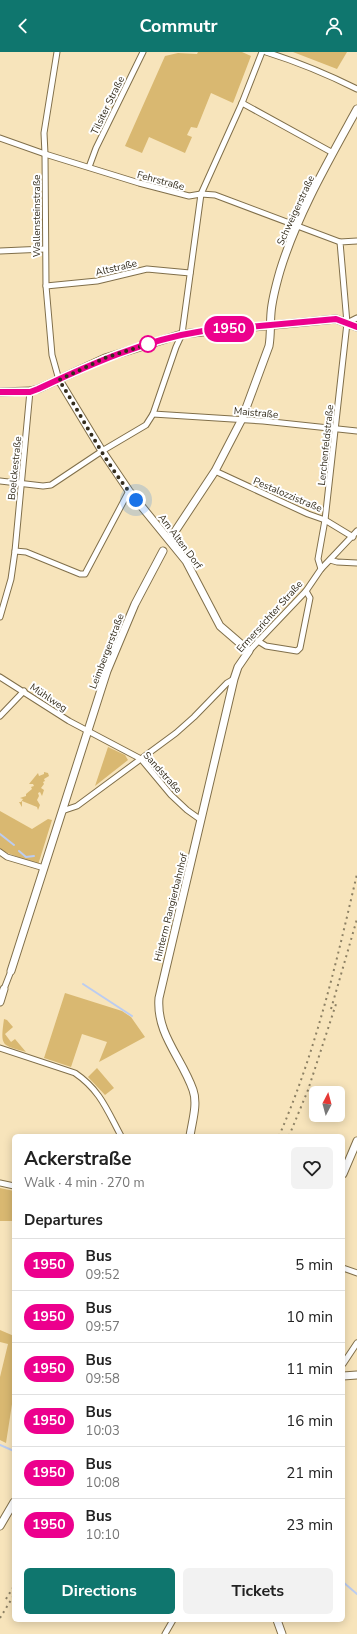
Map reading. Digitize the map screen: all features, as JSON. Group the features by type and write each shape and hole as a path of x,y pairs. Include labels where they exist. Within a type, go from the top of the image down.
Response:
{"street":[{"name":"Wallensteinstraße","path":"57,52 44,127 46,286 52,355 55,372 59,380"},
{"name":"Tilsiter Straße","path":"89,167 96,148 143,52"},
{"path":"0,481 43,486 51,485 102,451 146,425 153,414 182,334 201,194 242,103 262,52"},
{"path":"266,52 310,67 357,89"},
{"path":"242,103 333,153"},
{"name":"Schweigerstraße","path":"271,325 274,298 280,272 297,226 333,153 357,109"},
{"name":"Fehrstraße","path":"0,138 140,184 189,196 201,194 215,195 340,242"},
{"path":"340,242 357,241"},
{"name":"Lerchenfeldstraße","path":"321,569 318,559 325,520 347,323 340,242"},
{"path":"0,251 45,249"},
{"name":"Altstraße","path":"46,286 97,281 147,269 190,274"},
{"path":"347,323 357,318"},
{"path":"0,392 30,392 105,358 182,334 336,319 357,327"},
{"name":"Leimbergerstraße","path":"0,1002 114,654 135,604 163,550 215,472 242,419 265,360 271,336 271,325"},
{"name":"Am Alten Dorf","path":"59,380 129,492 170,540 192,571 220,626 250,651"},
{"name":"Boelckestraße","path":"0,617 11,579 15,551 30,392"},
{"name":"Maistraße","path":"153,414 242,419 357,431"},
{"name":"Pestalozzistraße","path":"215,472 308,514 325,520 353,537"},
{"path":"15,551 26,552 80,574 85,574 129,492"},
{"name":"Ermersrichter Straße","path":"62,811 77,806 176,733 194,717 227,683 234,679 238,667 258,641 306,591 321,569 353,537 357,531"},
{"path":"330,560 337,562 357,563"},
{"path":"258,641 266,646 297,650 300,648 310,598 306,591"},
{"name":"Mühlweg","path":"0,676 69,722 88,731"},
{"name":"Hinterm Rangierbahnhof","path":"190,1134 195,1106 193,1090 162,1030 158,1006 168,954 234,679"},
{"path":"0,716 24,691"},
{"name":"Sandstraße","path":"88,731 141,759 171,795 201,820"},
{"path":"1,854 44,868"},
{"path":"0,1048 75,1073 84,1080 103,1100 120,1134"},
{"path":"345,1169 357,1142"},
{"path":"0,1182 12,1185"},
{"path":"345,1269 357,1273"},
{"path":"345,1361 357,1343"},
{"path":"345,1376 357,1376"},
{"path":"0,1526 12,1505"},
{"path":"165,1634 172,1622"},
{"path":"278,1622 282,1634"}],"shaded area":[{"path":"198,52 242,52 251,56 233,103 211,93 197,128 191,127 187,135 192,137 185,153 149,137 142,153 125,146 165,56 178,53 197,54"},
{"path":"293,52 347,52 337,69"},
{"path":"108,747 125,755 128,760 95,786"},
{"path":"44,772 48,773 49,776 44,779 44,784 41,788 44,790 42,796 40,792 38,793 39,796 37,800 40,805 38,810 37,807 22,801 22,807 19,802 23,799 20,798 26,796 26,794 32,789 31,787 34,786 33,784 29,784 38,773 39,776 44,774"},
{"path":"0,811 32,829 48,819 52,820 38,865 0,850"},
{"path":"65,993 122,1011 131,1017 145,1037 99,1062 107,1042 82,1034 71,1067 44,1058"},
{"path":"4,1019 7,1020 13,1027 5,1034 11,1042 15,1039 26,1052 7,1046 4,1043 2,1035"},
{"path":"97,1068 114,1088 105,1095 88,1077"},
{"path":"0,1188 12,1191 12,1221 0,1221"},
{"path":"0,1330 12,1335 12,1404 6,1443 0,1440 0,1377 8,1344 0,1342"}],"waterway":[{"path":"0,834 14,845"},
{"path":"19,851 26,857 34,856"},
{"path":"83,984 132,1016"},
{"path":"0,1445 12,1450"},
{"path":"345,1584 357,1594"}],"railway":[{"path":"280,1134 304,1072 324,1007 357,874"},
{"path":"331,1009 357,919"},
{"path":"290,1134 308,1090 336,1004"},
{"path":"6,1599 12,1589"},
{"path":"0,1618 12,1598"}],"bus line":[{"name":"1950","path":"0,392 30,392 105,358 168,337 182,334 336,319 357,327"}],"route":[{"path":"136,500 102,451 59,380 105,358 148,344"}]}
